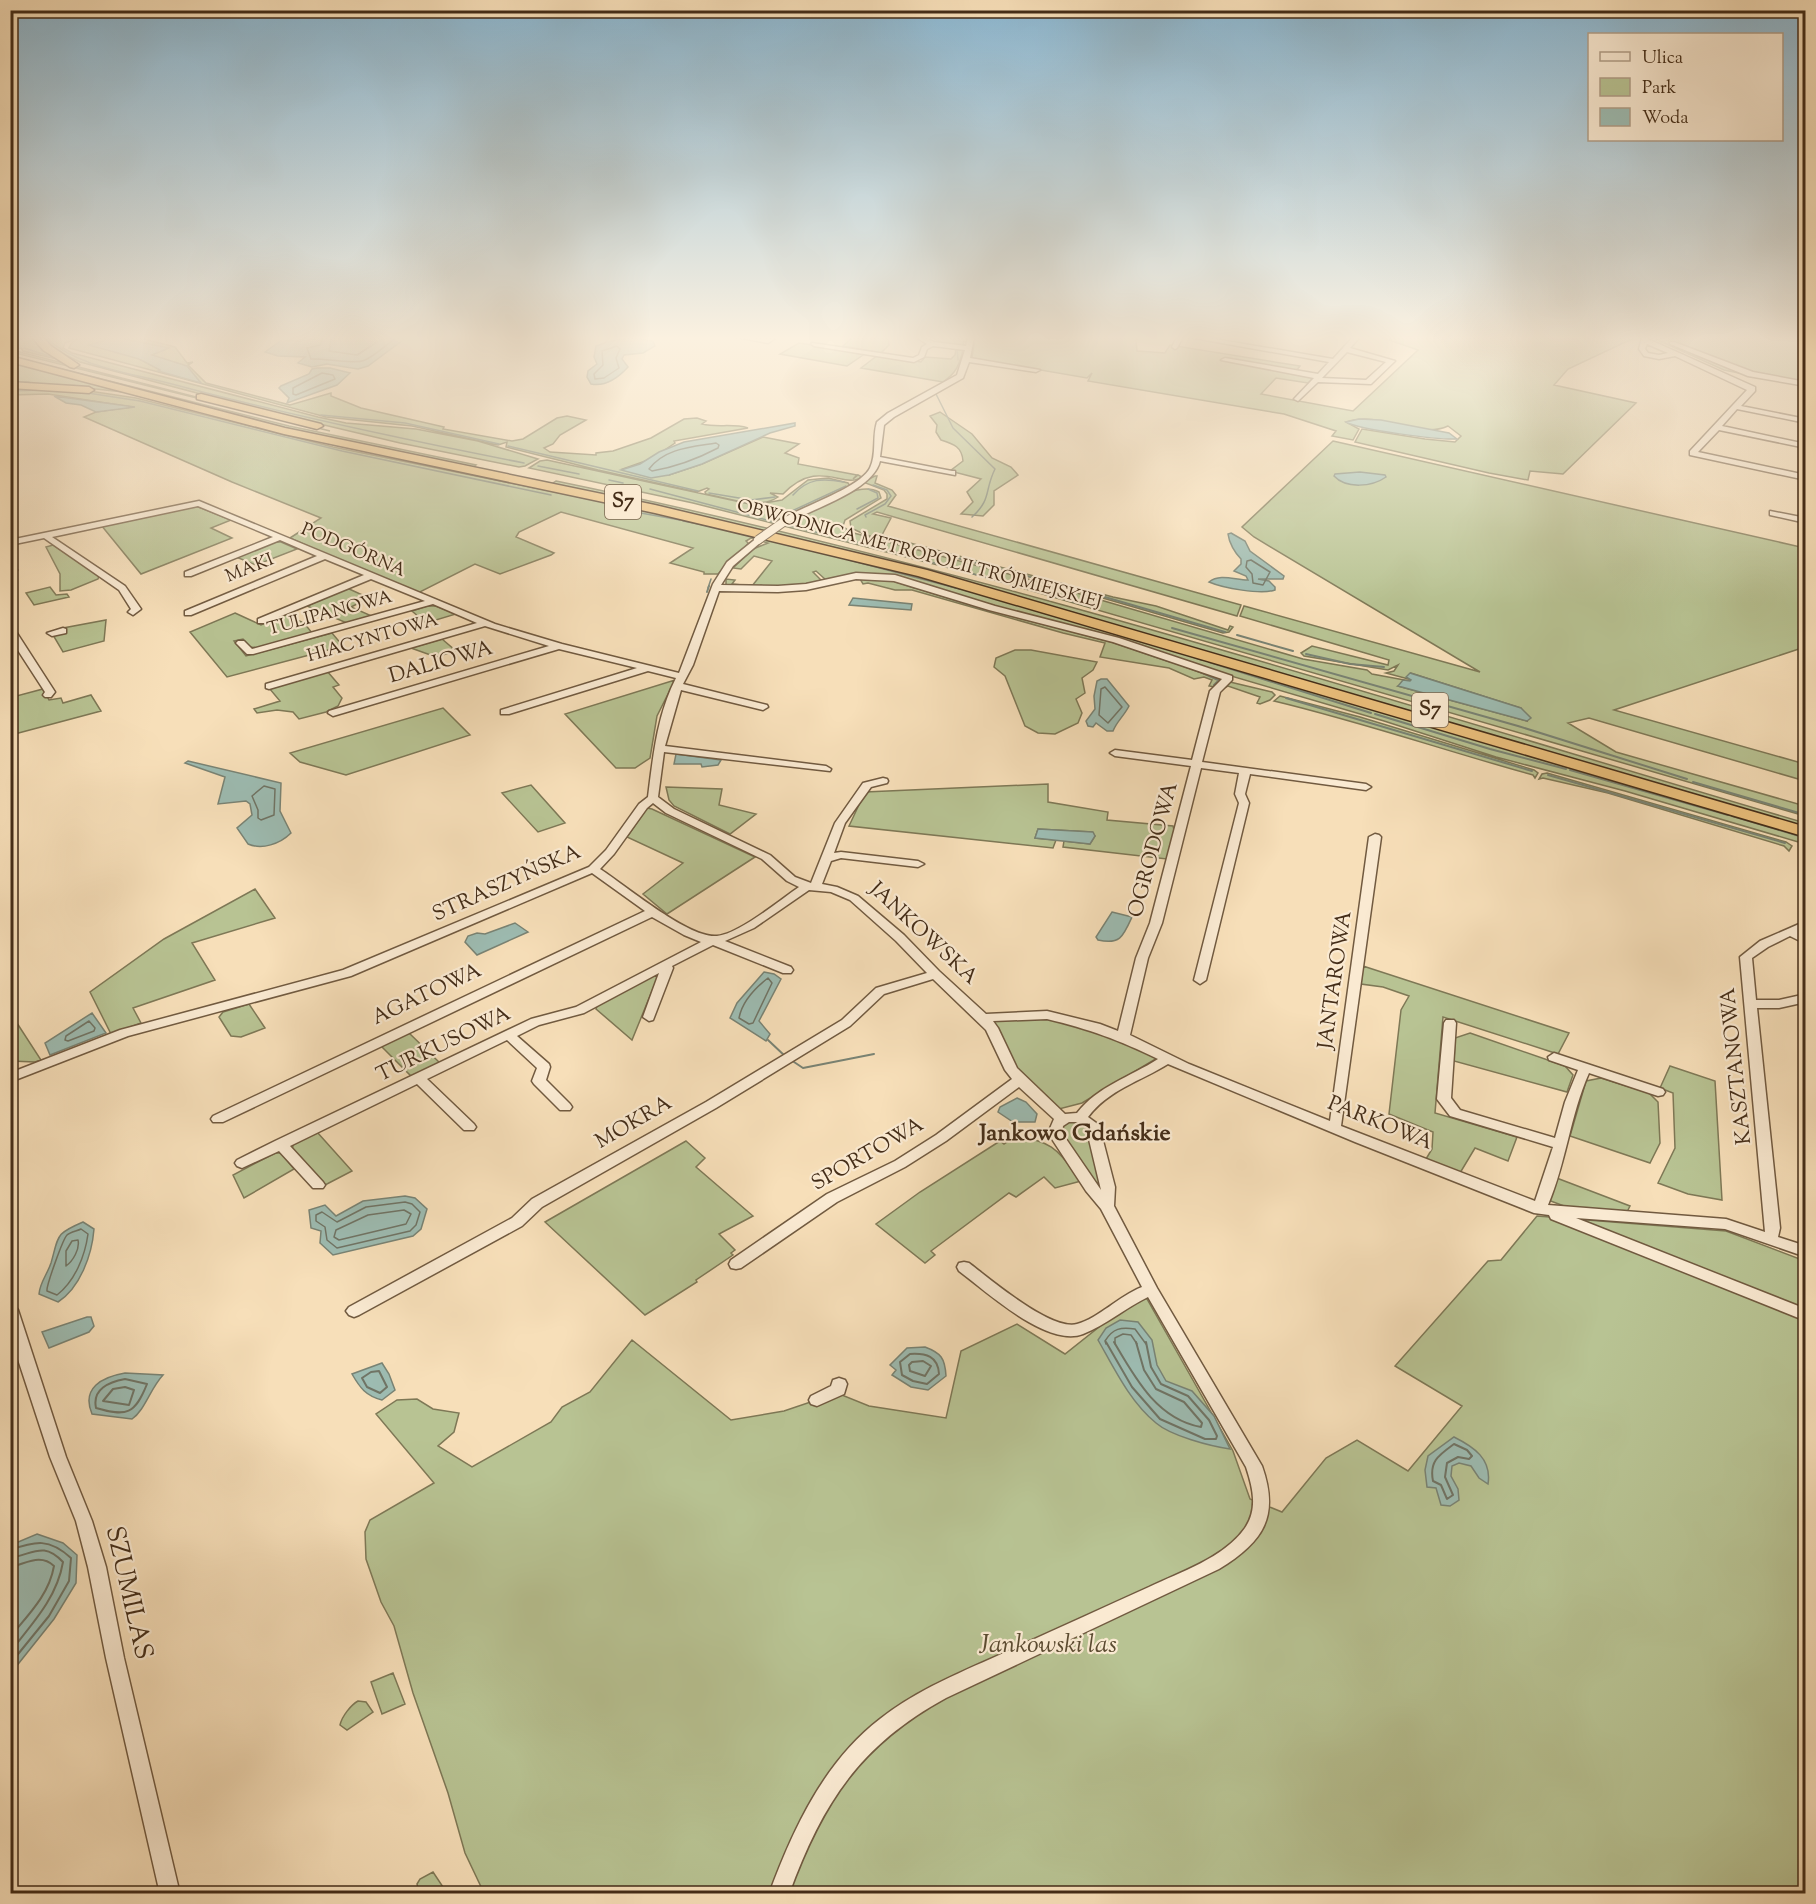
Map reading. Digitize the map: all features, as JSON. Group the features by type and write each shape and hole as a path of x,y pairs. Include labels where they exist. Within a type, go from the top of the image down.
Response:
{"highway":[{"name":"OBWODNICA METROPOLII TRÓJMIEJSKIEJ","path":"267,426 337,443 725,524 922,573 1806,832"},
{"name":"OBWODNICA METROPOLII TRÓJMIEJSKIEJ","path":"304,426 351,438 666,502 898,557 1054,600 1806,820"},
{"path":"319,426 351,438"}],"street":[{"path":"653,798 659,748 679,681 688,665 715,588 730,564 758,540 784,521 844,491 873,471 880,426"},
{"path":"1806,446 1716,427 1693,453 1806,478"},
{"path":"876,458 952,473"},
{"name":"PODGÓRNA","path":"10,543 199,503 431,602 486,623 559,646 645,669 763,707"},
{"path":"1773,513 1806,520"},
{"path":"46,536 122,588 135,609 133,612"},
{"path":"188,574 281,537"},
{"name":"MAKI","path":"188,613 324,556"},
{"name":"OGRODOWA","path":"715,588 787,589 856,576 874,575 895,578 1020,616 1116,640 1229,678 1215,691 1156,923 1142,958 1123,1037"},
{"path":"261,621 370,576"},
{"name":"TULIPANOWA","path":"241,643 250,652 431,602"},
{"name":"HIACYNTOWA","path":"269,686 486,623"},
{"path":"10,630 50,692 48,694"},
{"path":"52,633 63,631"},
{"name":"DALIOWA","path":"333,713 559,646"},
{"path":"505,712 645,669"},
{"path":"659,748 826,769"},
{"path":"1115,753 1366,787"},
{"path":"1200,980 1244,803 1240,794 1245,771"},
{"path":"713,941 731,936 812,886 840,823 867,785 883,781"},
{"name":"STRASZYŃSKA","path":"10,1078 124,1033 339,976 593,869 610,852 643,806 653,798"},
{"name":"JANKOWSKA","path":"653,798 670,812 766,856 791,879 812,886 833,889 854,898 900,938 983,1018 992,1028 1011,1070 1062,1119"},
{"name":"JANTAROWA","path":"1333,1127 1336,1124 1375,837"},
{"path":"825,859 841,855 918,864"},
{"path":"593,869 681,930 787,970"},
{"name":"AGATOWA","path":"218,1119 655,911"},
{"name":"KASZTANOWA","path":"1770,1239 1773,1228 1746,957 1764,944 1806,924"},
{"path":"1791,931 1806,941"},
{"name":"TURKUSOWA","path":"242,1163 535,1022 580,1010 713,941"},
{"path":"649,1017 667,968 663,965"},
{"name":"MOKRA","path":"354,1311 517,1222 537,1203 711,1105 846,1023 880,991 935,974"},
{"path":"1750,1004 1779,1004 1806,998"},
{"name":"PARKOWA","path":"983,1018 1047,1015 1076,1020 1123,1037 1168,1059 1333,1127 1541,1209 1726,1224 1806,1252"},
{"path":"1450,1023 1444,1099 1455,1113 1559,1144"},
{"path":"509,1035 544,1067 539,1082 565,1107"},
{"path":"1554,1058 1658,1092"},
{"path":"1080,1118 1089,1106 1128,1080 1168,1059"},
{"path":"1585,1068 1559,1144 1541,1209 1806,1315"},
{"path":"419,1079 468,1127"},
{"name":"SPORTOWA","path":"736,1264 832,1198 900,1164 1020,1080"},
{"path":"779,1893 809,1823 839,1775 869,1740 892,1721 948,1688 1213,1564 1244,1543 1257,1527 1263,1505 1259,1478 1254,1466 1151,1290 1107,1206 1055,1133 1055,1128 1062,1119 1070,1116 1080,1118 1092,1125 1108,1187 1107,1206"},
{"path":"280,1144 318,1185"},
{"path":"1077,1166 1103,1163"},
{"path":"964,1267 1042,1322 1069,1331 1089,1325 1119,1304 1151,1290"},
{"name":"SZUMILAS","path":"10,1310 58,1457 89,1539 170,1893"},
{"path":"817,1400 838,1390 839,1384"}],"green space":[{"path":"104,426 248,426 333,447 634,508 877,564 1805,836 1805,844 1625,791 1496,757 1384,721 888,575 867,574 826,580 816,571 813,572 822,581 804,586 765,587 761,585 760,587 726,585 726,579 735,580 732,584 752,586 772,561 754,556 741,569 733,568 753,549 768,543 751,538 718,574 704,574 704,572 670,563 693,548 561,512 519,532 516,537 554,553 551,555 500,574 475,564 416,594 290,538 321,518"},
{"path":"273,426 288,426 476,465 471,469"},
{"path":"328,426 379,426 416,429 478,441 538,459 519,467"},
{"path":"412,426 439,426 444,427 443,429 512,441 523,439 544,426 576,426 560,435 553,444 544,448 550,452 596,455 596,453 613,451 651,438 672,426 736,426 748,428 674,441 675,443 651,459 623,469 646,475 669,475 702,464 763,437 799,444 785,453 799,458 798,464 857,475 853,479 858,475 862,477 855,480 829,476 808,478 796,483 783,494 770,493 778,497 770,501 752,503 706,494 705,492 709,489 707,488 697,492 598,470 506,447 507,442 498,445"},
{"path":"937,426 960,426 972,434 992,458 1011,467 1018,475 994,491 994,505 983,516 961,514 973,502 967,492 981,479 950,471 963,461 961,452 950,443 941,440 936,432"},
{"path":"1320,426 1353,426 1359,429 1353,440 1332,436 1336,431"},
{"path":"1402,426 1613,426 1563,474 1530,471 1528,480 1355,442 1362,429 1455,442 1461,436 1448,426 1424,430"},
{"path":"1333,441 1805,548 1805,647 1614,710 1805,764 1805,781 1589,718 1568,723 1616,752 1805,806 1805,816 981,576 693,503 529,468 540,461 547,460 754,505 782,500 808,480 828,478 848,483 850,486 777,520 794,524 797,522 794,521 799,521 798,517 838,496 860,489 870,489 879,492 881,498 845,520 843,526 850,532 1039,582 1303,659 1367,670 1372,674 1410,681 1398,686 1527,721 1521,708 1411,673 1412,680 1386,673 1394,671 1398,665 1388,670 1304,656 1301,653 1312,646 1388,665 1389,660 1240,616 1244,606 1480,672 1254,537 1242,527"},
{"path":"877,476 875,483 892,490 896,495 888,506 1241,605 1237,616 877,512 873,514 891,518 882,535 907,542 900,544 866,535 851,528 850,521 887,499 884,490 863,482"},
{"path":"556,481 714,516 1028,595 1339,684 1805,823 1805,829 1068,611 550,485"},
{"path":"196,506 231,520 211,528 232,538 141,574 101,525"},
{"path":"274,542 281,542 297,549 256,565 236,557"},
{"path":"908,544 1113,597 1156,606 1228,630 1230,626 1233,627 1229,632 1223,633 1034,578 910,546"},
{"path":"53,545 99,576 98,579 71,590 60,591 60,574 46,547"},
{"path":"884,577 1114,641 1221,680 1215,687 1209,686 1212,680 1204,677 1194,679 1169,668 1100,657 1105,643 912,590 895,590 868,583 863,584 860,579"},
{"path":"50,587 56,595 67,594 69,597 34,605 26,593"},
{"path":"347,588 369,598 351,607 374,617 349,624 307,606"},
{"path":"427,606 436,606 456,614 426,623 412,611"},
{"path":"235,613 261,625 285,614 304,623 313,634 258,648 250,647 243,639 234,641 246,656 332,633 343,646 227,677 190,632"},
{"path":"106,620 104,641 63,652 53,635 63,628"},
{"path":"442,639 456,651 436,657 411,648"},
{"path":"1015,650 1031,650 1097,662 1093,670 1082,678 1085,693 1076,699 1082,713 1078,723 1055,734 1038,733 1025,726 1005,676 994,667 996,658"},
{"path":"327,671 339,685 333,687 342,698 338,706 326,712 299,719 293,712 277,710 257,713 254,709 280,701 269,688"},
{"path":"675,680 657,716 650,758 635,768 616,768 565,714"},
{"path":"1230,682 1272,692 1275,695 1260,704 1257,703 1260,697 1228,686 1222,689"},
{"path":"43,689 49,700 61,698 63,703 91,695 101,711 11,735 10,693 13,697"},
{"path":"1280,696 1360,717 1538,773 1535,778 1533,775 1372,727 1274,701"},
{"path":"443,708 470,735 346,775 300,762 290,753"},
{"path":"1547,773 1786,842 1792,846 1789,851 1784,846 1608,793 1539,779 1542,774"},
{"path":"1048,784 1048,802 1108,812 1107,820 1173,826 1175,834 1167,859 1063,847 1064,841 1090,844 1095,836 1092,832 1038,829 1035,838 1056,840 1053,848 849,826 865,792"},
{"path":"531,785 565,823 538,832 502,793"},
{"path":"666,787 722,789 719,805 756,814 730,834 674,806 669,800"},
{"path":"647,808 755,857 667,914 643,894 683,863 627,837"},
{"path":"255,889 275,918 192,943 215,980 133,1008 141,1023 111,1034 90,992 164,939"},
{"path":"1363,966 1569,1033 1558,1054 1443,1017 1435,1113 1517,1137 1508,1161 1475,1148 1460,1173 1426,1159 1432,1149 1433,1132 1389,1114 1401,1010 1409,996 1383,987 1361,984"},
{"path":"661,969 632,1040 596,1009 597,1006"},
{"path":"249,1004 265,1028 241,1037 231,1036 219,1017 223,1012"},
{"path":"1038,1017 1095,1030 1159,1057 1082,1103 1059,1109 1015,1071 991,1019"},
{"path":"15,1020 41,1060 11,1061 11,1023"},
{"path":"409,1033 440,1063 412,1077 381,1046"},
{"path":"1470,1033 1565,1066 1573,1075 1567,1092 1454,1061 1455,1038"},
{"path":"1670,1066 1715,1081 1722,1200 1688,1194 1658,1183 1675,1148 1673,1093 1660,1088"},
{"path":"1601,1078 1649,1093 1658,1102 1660,1143 1650,1163 1570,1136 1586,1081"},
{"path":"1073,1120 1085,1124 1106,1201 1061,1134 1063,1126"},
{"path":"317,1132 352,1171 325,1185 292,1149 294,1143"},
{"path":"1016,1136 1039,1141 1054,1149 1081,1181 1055,1188 1044,1177 1016,1197 1009,1193 931,1251 935,1255 925,1263 876,1224 920,1192 1000,1141 1004,1144"},
{"path":"686,1141 705,1158 696,1167 753,1216 719,1234 735,1250 731,1253 733,1255 696,1280 697,1282 645,1315 545,1222"},
{"path":"275,1153 281,1153 294,1169 244,1198 233,1175"},
{"path":"1554,1177 1630,1206 1627,1212 1572,1209 1548,1200"},
{"name":"Jankowski las","path":"1537,1216 1726,1231 1805,1261 1805,1893 484,1893 465,1853 448,1793 413,1693 394,1626 381,1602 366,1559 365,1532 370,1520 434,1483 376,1414 397,1400 417,1399 433,1409 459,1413 454,1432 438,1446 472,1467 551,1422 562,1407 590,1392 632,1340 731,1420 784,1411 837,1393 869,1406 946,1418 961,1351 1017,1324 1065,1354 1138,1296 1147,1299 1233,1451 1250,1499 1282,1512 1326,1458 1357,1440 1408,1471 1462,1406 1395,1366 1488,1261 1501,1260"},
{"path":"393,1673 405,1704 382,1714 371,1682"},
{"path":"358,1701 366,1702 373,1712 347,1730 340,1725 341,1722 347,1711"},
{"path":"433,1872 447,1893 419,1893 417,1884 420,1879"}],"water":[{"path":"778,426 795,426 770,433 702,464 669,475 651,478 621,470 640,464 659,452 684,442"},
{"path":"1357,426 1412,426 1449,433 1457,439 1400,434"},
{"path":"1360,472 1386,477 1367,485 1352,485 1334,476 1335,474"},
{"path":"1231,533 1245,541 1250,551 1284,576 1283,579 1258,579 1269,581 1275,590 1261,592 1242,590 1209,582 1223,577 1248,580 1246,576 1234,571 1241,564 1241,559 1230,541 1228,534"},
{"path":"853,598 912,604 911,610 849,605"},
{"path":"1410,673 1521,708 1531,718 1527,721 1398,686 1403,680 1411,680 1406,677"},
{"path":"1107,679 1129,706 1113,731 1107,731 1096,723 1093,727 1088,726 1086,721 1095,709 1094,696 1097,681"},
{"path":"676,754 721,760 718,765 702,767 701,764 674,764"},
{"path":"188,761 281,783 280,811 291,833 271,845 248,844 237,828 252,815 250,804 246,801 218,804 225,777 185,763"},
{"path":"1038,829 1093,832 1095,836 1090,844 1035,838"},
{"path":"1112,912 1132,917 1120,938 1111,941 1098,940 1096,937"},
{"path":"515,923 528,932 477,955 465,942 468,936 477,933 485,934"},
{"path":"764,972 774,974 781,979 759,1021 770,1034 766,1041 730,1018 737,1003"},
{"path":"92,1013 106,1033 50,1055 45,1043"},
{"path":"1017,1098 1026,1102 1037,1114 1035,1122 1013,1122 998,1112 1000,1107"},
{"path":"405,1196 415,1198 427,1209 421,1229 413,1236 333,1255 320,1243 321,1231 311,1228 309,1210 325,1205 336,1216 363,1201"},
{"path":"83,1222 94,1229 88,1260 79,1280 58,1302 39,1294 60,1236"},
{"path":"91,1317 94,1326 89,1332 49,1348 42,1332"},
{"path":"1120,1320 1138,1322 1152,1340 1157,1365 1166,1381 1192,1391 1214,1416 1230,1449 1202,1443 1171,1432 1156,1423 1138,1405 1098,1340 1106,1328"},
{"path":"925,1347 941,1357 945,1365 946,1376 928,1390 911,1387 892,1375 896,1370 890,1365 907,1348"},
{"path":"382,1363 395,1390 382,1400 364,1391 352,1374"},
{"path":"125,1373 163,1375 132,1419 92,1414 89,1397 96,1385 109,1377"},
{"path":"1454,1437 1480,1455 1489,1475 1488,1484 1479,1478 1471,1466 1459,1463 1452,1466 1451,1476 1458,1489 1459,1500 1450,1506 1441,1505 1436,1488 1427,1487 1425,1470 1428,1456"},
{"path":"37,1534 63,1543 77,1555 76,1583 54,1619 11,1673 11,1545"}],"waterway":[{"path":"240,426 342,451 551,495"},
{"path":"346,426 524,463"},
{"path":"418,426 499,444"},
{"path":"952,426 995,469 985,500 972,517"},
{"path":"508,446 698,491"},
{"path":"538,466 579,474"},
{"path":"609,480 623,483"},
{"path":"793,495 810,482 829,480 844,482"},
{"path":"866,517 865,515 885,504 891,496 887,490 873,485"},
{"path":"781,516 846,486"},
{"path":"650,489 778,523"},
{"path":"857,509 878,498 877,493 868,489"},
{"path":"709,493 751,500 775,497"},
{"path":"624,510 680,520"},
{"path":"683,521 709,526"},
{"path":"783,524 881,548 1023,588"},
{"path":"916,547 1072,588"},
{"path":"849,560 956,588"},
{"path":"708,588 711,579"},
{"path":"893,581 915,588"},
{"path":"798,585 816,582"},
{"path":"707,592 709,586"},
{"path":"809,589 823,586"},
{"path":"816,588 824,586"},
{"path":"910,586 984,609 1112,642 1171,662"},
{"path":"950,586 961,589"},
{"path":"1018,586 1096,608"},
{"path":"1067,586 1225,632"},
{"path":"743,591 803,590"},
{"path":"965,590 973,592"},
{"path":"1041,612 1062,618"},
{"path":"1172,628 1518,726 1687,779"},
{"path":"1237,635 1293,651"},
{"path":"1306,654 1350,664 1384,667"},
{"path":"1191,656 1202,660"},
{"path":"1209,662 1371,713"},
{"path":"1194,669 1218,680"},
{"path":"1214,685 1217,682"},
{"path":"1286,698 1532,771"},
{"path":"1375,714 1490,749 1566,769"},
{"path":"1570,770 1728,815"},
{"path":"1548,775 1785,843"},
{"path":"1693,782 1806,815"},
{"path":"1732,816 1806,838"},
{"path":"1803,848 1806,851"},
{"path":"768,1040 786,1057"},
{"path":"791,1060 803,1068 874,1054"}],"district":[{"name":"Jankowo Gdańskie","path":"1075,1134"}]}
